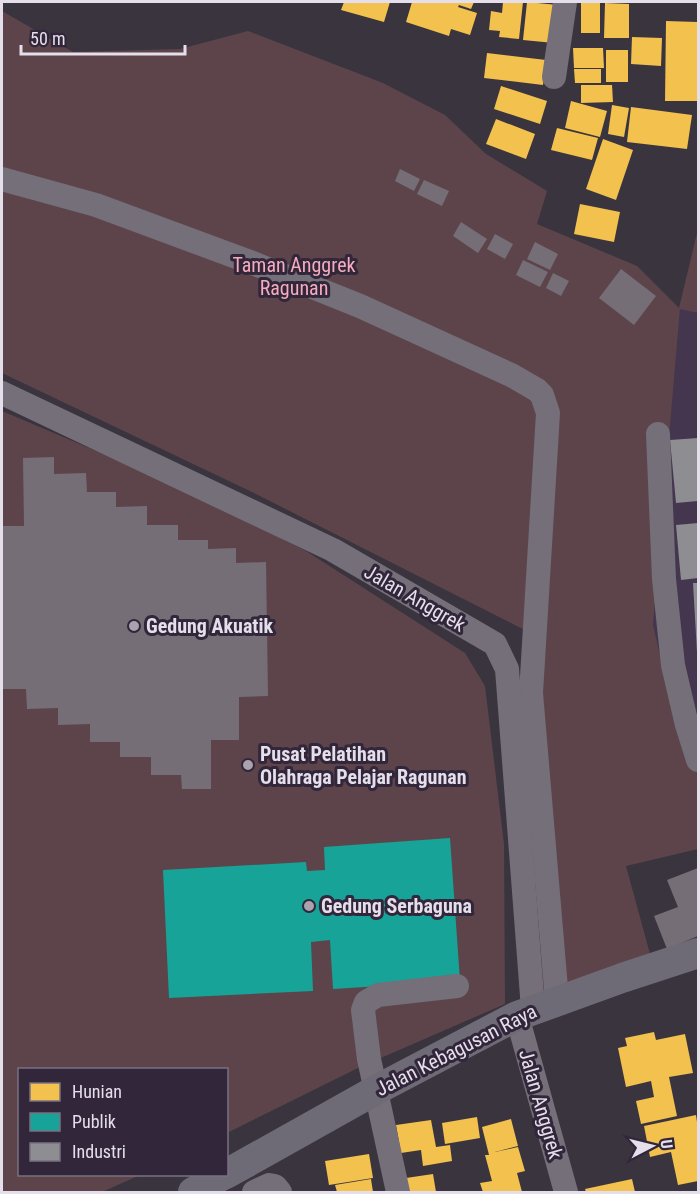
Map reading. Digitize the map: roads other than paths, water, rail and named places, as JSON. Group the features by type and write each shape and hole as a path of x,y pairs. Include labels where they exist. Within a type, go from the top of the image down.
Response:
{"main road":[{"name":"Jalan Kebagusan Raya","path":"228,1175 376,1090 535,1008 697,958"}],"street":[{"path":"554,78 565,2"},
{"path":"2,179 96,205 360,306 520,380 542,395 548,413 531,693 535,1008"},
{"name":"Jalan Anggrek","path":"2,393 333,550 495,644 507,669 535,1008 566,1192"},
{"path":"658,434 664,579 673,665 687,725 699,760"},
{"path":"398,1192 369,1059 363,1010 366,1002 378,995 457,986"},
{"path":"254,1192 269,1185 275,1186 280,1192"}],"place":[{"name":"Gedung Akuatik","path":"134,626"},
{"name":"Pusat Pelatihan Olahraga Pelajar Ragunan","path":"248,765"},
{"name":"Gedung Serbaguna","path":"309,906"}],"park label":[{"name":"Taman Anggrek Ragunan","path":"294,276"}]}
